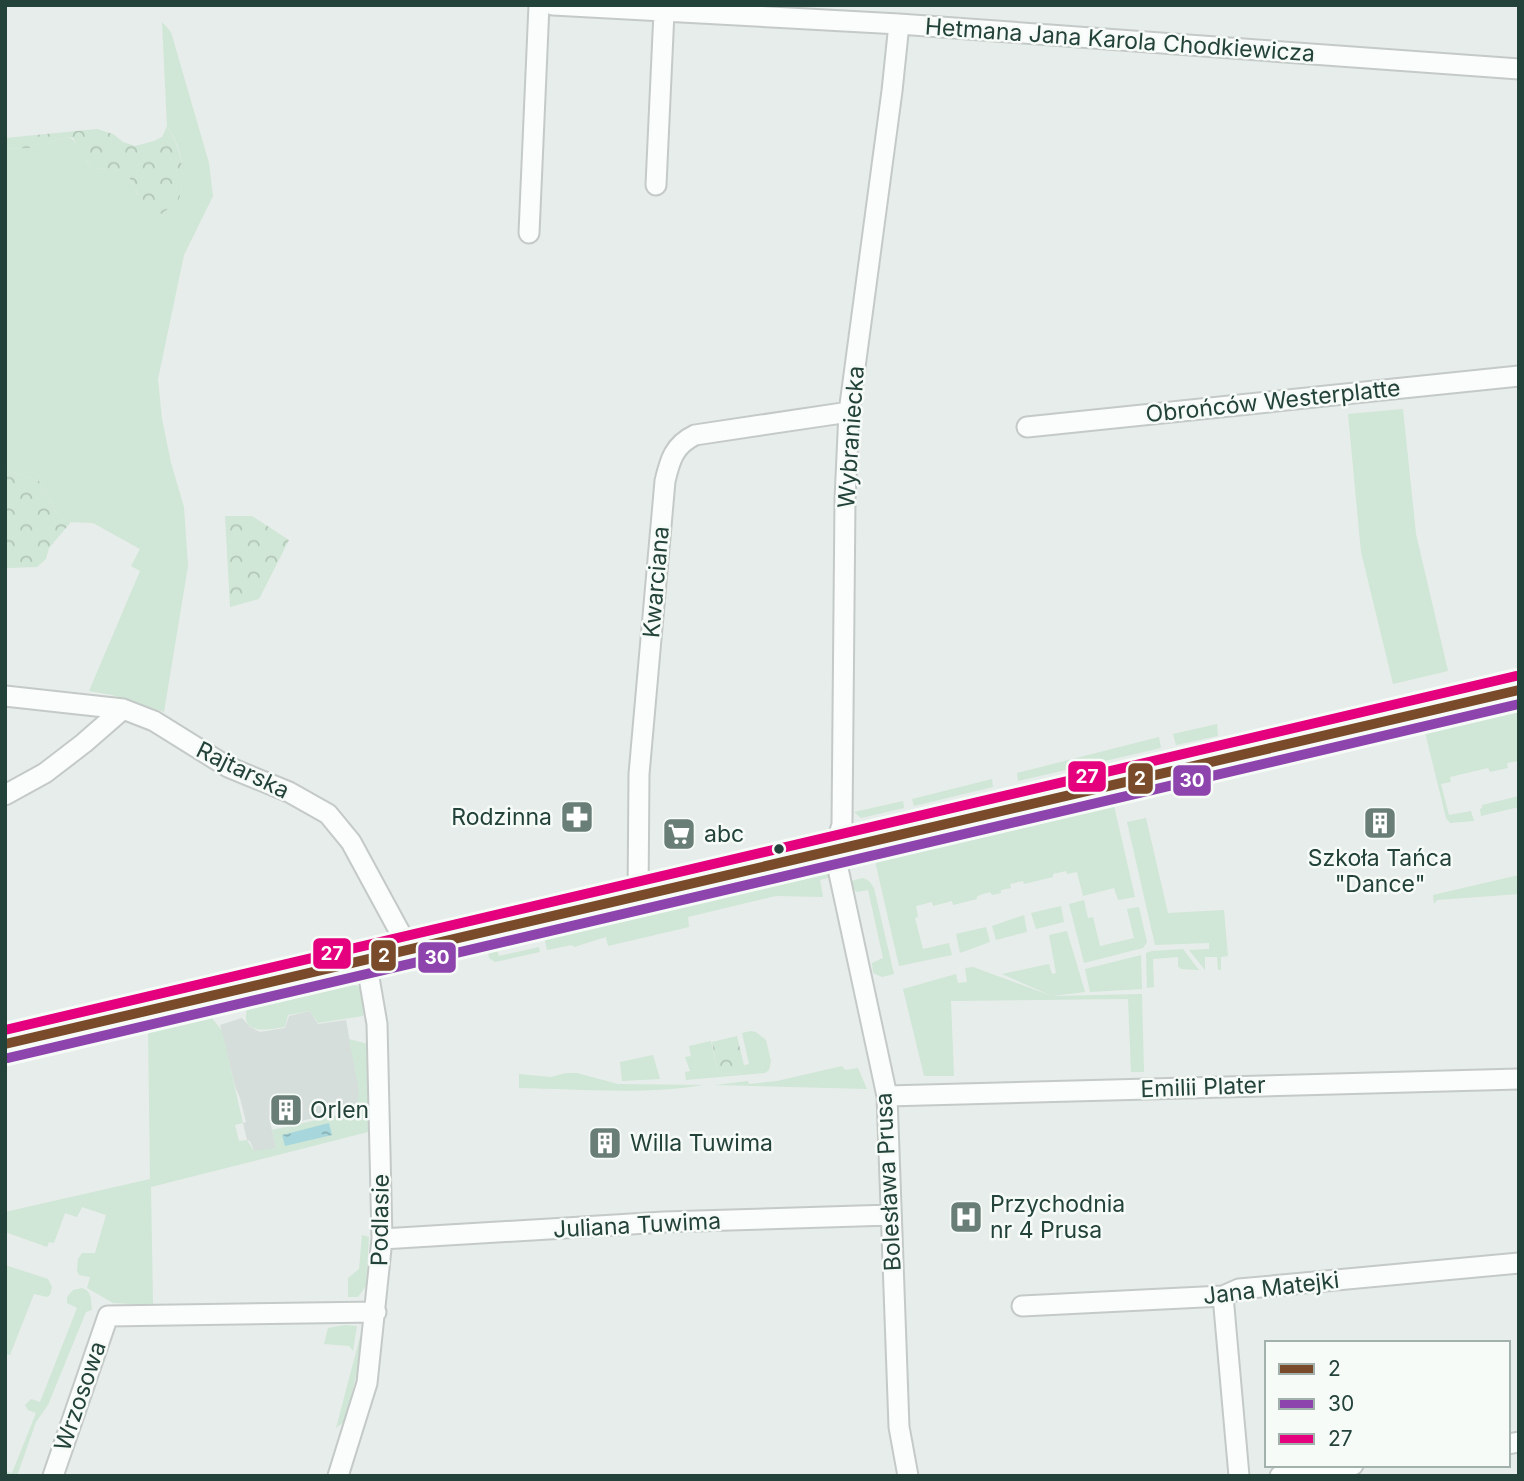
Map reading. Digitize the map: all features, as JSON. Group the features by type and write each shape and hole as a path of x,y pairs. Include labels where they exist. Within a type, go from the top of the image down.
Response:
{"street":[{"path":"529,233 539,5"},
{"name":"Hetmana Jana Karola Chodkiewicza","path":"553,5 664,12 816,12 899,24 1519,69"},
{"path":"656,184 664,12"},
{"name":"Wybraniecka","path":"834,850 842,825 845,499 849,412 899,24"},
{"name":"Obrońców Westerplatte","path":"1027,427 1519,376"},
{"name":"Kwarciana","path":"638,897 639,774 665,481 674,453 679,444 695,435 849,412"},
{"path":"5,1044 1519,690"},
{"name":"Rajtarska","path":"5,696 123,709 154,721 228,767 289,792 328,814 351,842 409,949"},
{"path":"5,795 45,773 123,709"},
{"name":"Bolesława Prusa","path":"834,850 887,1096 900,1427 908,1476"},
{"name":"Podlasie","path":"338,1476 367,1383 382,1239 377,1024 366,960"},
{"name":"Emilii Plater","path":"887,1096 1519,1079"},
{"name":"Juliana Tuwima","path":"382,1239 664,1222 891,1215"},
{"name":"Jana Matejki","path":"1022,1307 1223,1296 1239,1289 1519,1263"},
{"path":"1223,1296 1239,1476"},
{"name":"Wrzosowa","path":"52,1476 108,1316 376,1312"},
{"path":"1280,1476 1340,1467"}],"shaded area":[{"name":"Orlen","path":"310,1011 318,1024 346,1020 359,1090 358,1104 335,1109 326,1108 327,1115 279,1126 269,1117 276,1148 255,1153 247,1140 243,1123 246,1122 220,1025 242,1018 250,1027 260,1032 285,1028 289,1016"}],"green space":[{"path":"162,22 171,32 209,163 213,196 184,255 158,379 162,419 184,507 188,566 164,712 112,695 89,691 140,571 131,566 140,549 93,523 71,522 57,514 39,481 12,472 5,461 5,149 29,148 68,137 78,145 91,168 115,169 127,173 138,195 181,191 181,157 167,126"},
{"path":"167,126 182,162 182,181 178,202 161,214 144,203 127,173 115,169 91,168 73,138 29,148 5,149 5,138 97,129 135,146 162,137"},
{"path":"1403,409 1416,534 1448,671 1393,684 1361,552 1348,414"},
{"path":"5,461 12,472 39,481 57,514 71,522 49,548 46,559 37,567 7,568"},
{"path":"225,516 252,516 289,540 259,599 230,607"},
{"path":"1519,706 1519,761 1507,763 1508,768 1490,772 1488,768 1450,777 1451,782 1441,784 1449,815 1471,811 1474,821 1450,823 1446,818 1424,728"},
{"path":"1217,724 1218,736 1176,745 1173,734"},
{"path":"1159,737 1161,748 1018,781 1017,773"},
{"path":"1219,740 1215,748 1203,753 1189,756 1179,749"},
{"path":"1163,752 1112,767 1083,782 1016,798 1014,787"},
{"path":"992,779 993,787 914,806 912,799"},
{"path":"994,792 998,801 946,813 937,805"},
{"path":"1519,796 1519,807 1481,816 1482,805"},
{"path":"1112,797 1135,897 1118,900 1114,888 1083,896 1077,872 1067,874 1066,871 1024,884 1023,881 1010,884 1011,888 1001,890 1001,893 992,895 990,892 977,896 977,899 953,905 952,901 933,906 932,902 916,906 918,917 915,918 923,949 949,943 952,955 899,966 873,852"},
{"path":"903,801 904,808 861,818 854,812"},
{"path":"906,813 907,819 903,823 868,831 865,822"},
{"path":"1146,818 1168,913 1224,910 1228,956 1221,957 1221,970 1218,970 1217,957 1205,957 1205,970 1189,950 1209,949 1209,943 1155,945 1127,822"},
{"path":"815,867 826,870 832,877 820,880 823,897 776,896 688,917 689,927 608,946 606,937 574,947 572,945 547,950 543,931"},
{"path":"1519,875 1519,894 1437,900 1434,904 1433,895"},
{"path":"863,878 874,888 894,974 882,977 873,973 872,963 883,958 868,890 857,892 851,881"},
{"path":"1084,900 1088,918 1093,917 1100,946 1134,938 1127,909 1139,907 1147,942 1143,948 1084,963 1069,904"},
{"path":"1061,906 1064,922 1036,929 1031,913"},
{"path":"1024,915 1027,932 996,940 992,926"},
{"path":"986,927 990,942 960,953 956,934"},
{"path":"1067,931 1085,992 1053,996 1142,994 1144,1072 1131,1072 1128,999 951,1001 954,1076 924,1076 903,989 956,974 958,983 967,982 965,968 973,967 1052,996 1002,974 1049,964 1052,974 1056,973 1049,935"},
{"path":"539,947 540,952 495,962 489,958 488,952 497,950 499,956"},
{"path":"1183,949 1199,970 1181,969 1178,966 1178,957 1153,959 1154,987 1147,988 1146,953"},
{"path":"1141,955 1142,989 1090,992 1085,969"},
{"path":"352,983 361,989 366,997 367,1006 363,1016 318,1023 310,1011 288,1015 285,1027 263,1030 251,1027 247,1022 248,1006 253,1001"},
{"path":"198,1013 212,1018 222,1031 243,1123 235,1125 239,1141 247,1140 254,1151 276,1148 272,1130 357,1111 359,1090 349,1039 368,1044 368,1132 151,1187 153,1305 113,1303 87,1288 90,1277 79,1275 77,1271 78,1259 82,1253 95,1253 106,1215 82,1207 77,1217 65,1213 54,1243 49,1242 47,1247 5,1232 5,1212 150,1179 148,1027"},
{"path":"751,1031 766,1040 771,1061 769,1070 765,1073 686,1080 685,1072 690,1071 685,1057 691,1056 689,1046 711,1041 718,1074 746,1073 744,1065 749,1064 742,1033"},
{"path":"737,1036 746,1073 718,1074 712,1042"},
{"path":"653,1055 660,1079 622,1081 620,1062"},
{"path":"842,1066 845,1070 858,1068 867,1089 715,1085 777,1081"},
{"path":"577,1073 618,1084 703,1085 635,1091 519,1088 519,1074 551,1077"},
{"path":"362,1235 369,1237 366,1286 358,1297 348,1297 348,1278 359,1269"},
{"path":"5,1265 48,1279 52,1287 47,1297 34,1294 10,1355 5,1354"},
{"path":"82,1288 89,1294 92,1310 86,1312 48,1405 36,1422 17,1476 5,1476 5,1471 12,1473 36,1413 28,1410 25,1405 31,1399 40,1402 77,1308 67,1303 67,1297 73,1290"},
{"path":"357,1326 353,1351 349,1346 324,1344 328,1328"},
{"path":"360,1337 365,1339 345,1421 336,1428"}],"water":[{"path":"329,1123 332,1135 285,1146 282,1135"}],"transit line":[{"name":"27","path":"5,1030 1516,676"},
{"name":"2","path":"5,1044 1519,690"},
{"name":"30","path":"8,1058 1519,704"}],"place":[{"name":"Rodzinna","path":"577,817"},
{"name":"Szkoła Tańca \"Dance\"","path":"1380,823"},
{"name":"abc","path":"679,834"},
{"name":"Orlen","path":"286,1110"},
{"name":"Willa Tuwima","path":"605,1143"},
{"name":"Przychodnia nr 4 Prusa","path":"966,1217"}]}
